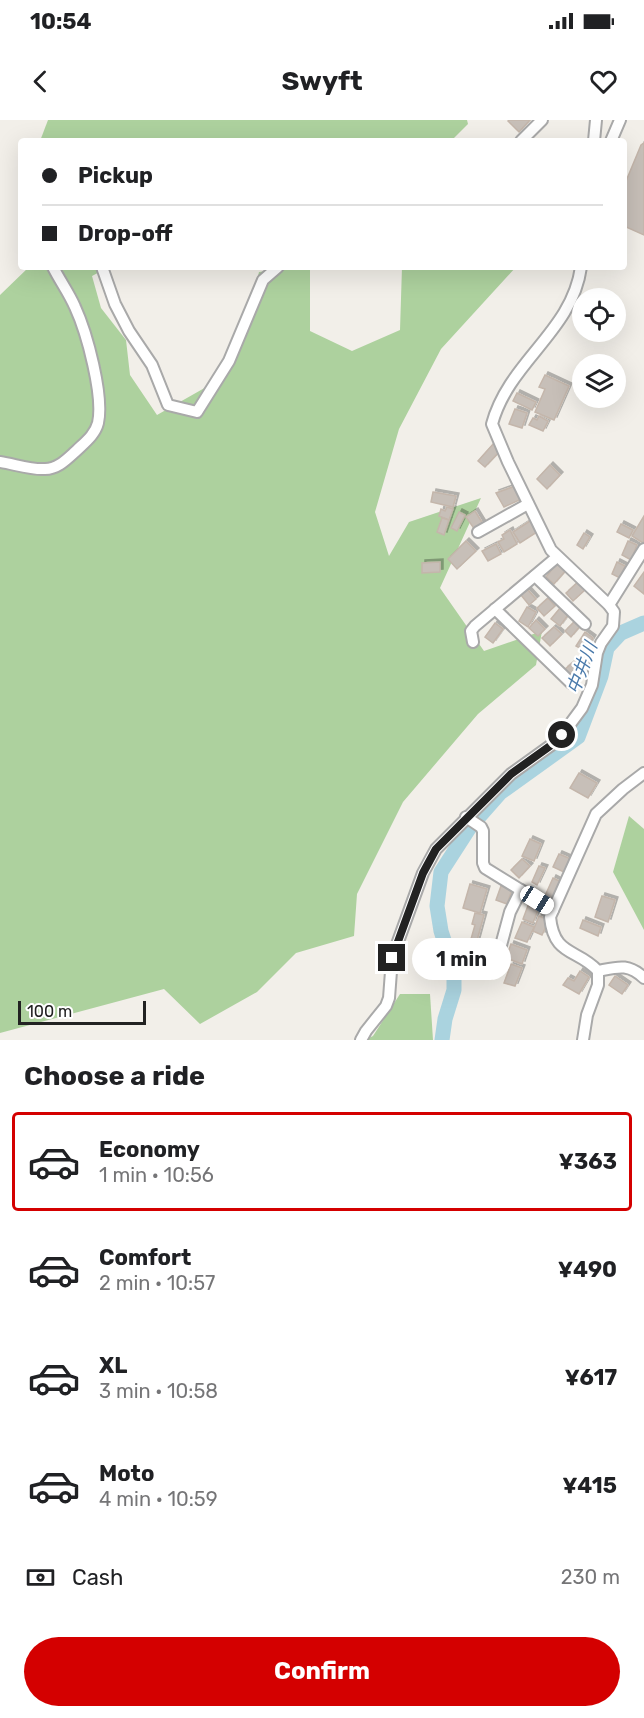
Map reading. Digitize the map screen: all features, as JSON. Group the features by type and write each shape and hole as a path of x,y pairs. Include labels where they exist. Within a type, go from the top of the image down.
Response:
{"street":[{"path":"524,138 542,120"},
{"path":"594,138 596,120"},
{"path":"612,138 620,120"},
{"path":"0,462 43,470 52,468 63,463 92,436 98,423 97,385 83,328 75,306 55,270"},
{"path":"103,270 115,304 129,331 152,365 168,405 197,412 229,361 262,280 274,270"},
{"path":"361,1040 389,998 392,958 423,873 436,849 511,774 562,735 582,708 592,685 597,653 613,626 614,612 609,605 557,557 546,542 492,424 512,379 546,339 569,305 577,286 580,270"},
{"path":"478,532 528,504"},
{"path":"609,605 644,549"},
{"path":"473,642 471,631 557,557"},
{"path":"535,576 585,624"},
{"path":"495,609 572,683"},
{"path":"583,1040 598,985 598,970 562,947 555,939 551,929 550,917 597,814 644,773"},
{"path":"468,818 481,827 484,839 483,863 486,868 553,910"},
{"path":"497,960 510,912 522,890"},
{"path":"598,970 628,967 644,978"}],"green space":[{"path":"48,120 467,120 468,124 454,138 41,138"},
{"path":"26,270 103,270 92,276 101,308 126,340 130,375 157,415 208,386 244,331 259,272 310,270 310,331 352,351 400,330 402,270 513,270 441,349 399,429 375,512 389,556 409,522 481,498 440,588 484,651 542,631 536,665 478,714 403,802 357,894 354,936 296,953 257,992 200,1024 164,989 0,1033 0,295"},
{"path":"629,816 644,829 644,930 613,872"},
{"path":"400,994 430,994 433,1040 365,1040 373,1036"}],"building":[{"path":"509,120 530,120 519,132"},
{"path":"644,143 644,235 627,227 627,179 641,145"},
{"path":"545,375 569,386 554,420 535,412 545,389 539,387"},
{"path":"517,393 536,402 532,410 513,401"},
{"path":"515,409 527,413 522,428 509,424"},
{"path":"539,416 548,421 543,431 529,425 533,418 537,420"},
{"path":"494,443 501,450 485,467 478,461"},
{"path":"550,465 560,475 547,489 537,479"},
{"path":"518,485 524,498 504,507 496,493"},
{"path":"433,492 456,496 453,507 431,502"},
{"path":"447,507 453,509 449,520 439,516 441,509 445,511"},
{"path":"475,511 483,524 475,530 466,517"},
{"path":"459,512 465,515 457,531 451,528"},
{"path":"644,516 644,541 643,543 632,536"},
{"path":"442,518 449,520 444,535 437,532"},
{"path":"530,521 537,532 520,543 513,532"},
{"path":"621,524 633,530 629,538 617,532"},
{"path":"510,530 517,544 504,552 498,542 504,539 502,535"},
{"path":"584,533 590,537 583,549 577,545"},
{"path":"466,541 476,551 457,569 448,559"},
{"path":"628,541 637,545 631,560 622,555"},
{"path":"496,544 501,554 488,561 482,551"},
{"path":"440,562 440,572 422,573 422,563"},
{"path":"558,562 567,569 554,584 546,577"},
{"path":"617,562 625,566 620,578 612,574"},
{"path":"644,572 644,594 634,586"},
{"path":"579,581 586,589 573,601 566,593"},
{"path":"527,589 536,599 529,605 521,595"},
{"path":"548,598 555,606 544,616 537,608"},
{"path":"527,607 536,612 528,627 519,621"},
{"path":"560,608 568,615 560,626 551,619"},
{"path":"536,620 545,629 538,636 529,628"},
{"path":"576,620 581,625 571,637 565,631"},
{"path":"495,623 503,629 493,643 485,637"},
{"path":"554,627 562,634 550,646 542,638"},
{"path":"585,632 593,638 585,651 576,646"},
{"path":"576,660 582,667 571,676 565,669"},
{"path":"579,773 597,783 588,798 570,788"},
{"path":"530,839 541,844 534,861 522,856"},
{"path":"559,854 571,859 564,872 553,867"},
{"path":"522,859 530,866 519,878 511,870"},
{"path":"539,866 545,868 537,885 532,882"},
{"path":"553,878 561,882 553,900 545,896"},
{"path":"470,884 487,889 480,913 463,908"},
{"path":"501,886 512,890 507,904 496,900"},
{"path":"602,896 615,900 608,922 595,917"},
{"path":"529,903 539,907 533,923 523,919"},
{"path":"475,913 484,915 473,955 467,953 475,925 472,924"},
{"path":"539,916 549,920 542,935 533,931"},
{"path":"583,920 601,927 598,936 580,928"},
{"path":"522,922 534,927 527,942 515,938"},
{"path":"511,944 527,950 522,964 506,958"},
{"path":"511,964 522,968 515,986 504,983"},
{"path":"483,965 495,969 492,979 480,975"},
{"path":"580,971 589,977 579,994 563,985 568,978 574,981"},
{"path":"615,976 628,985 622,994 609,985"}],"waterway":[{"name":"中井川","path":"442,1040 445,1019 454,990 454,971 441,931 437,906 441,872 470,827 500,793 578,737 601,676 607,648 621,633 644,623"}],"route":[{"path":"392,958 423,873 436,849 511,774 562,735"}]}
